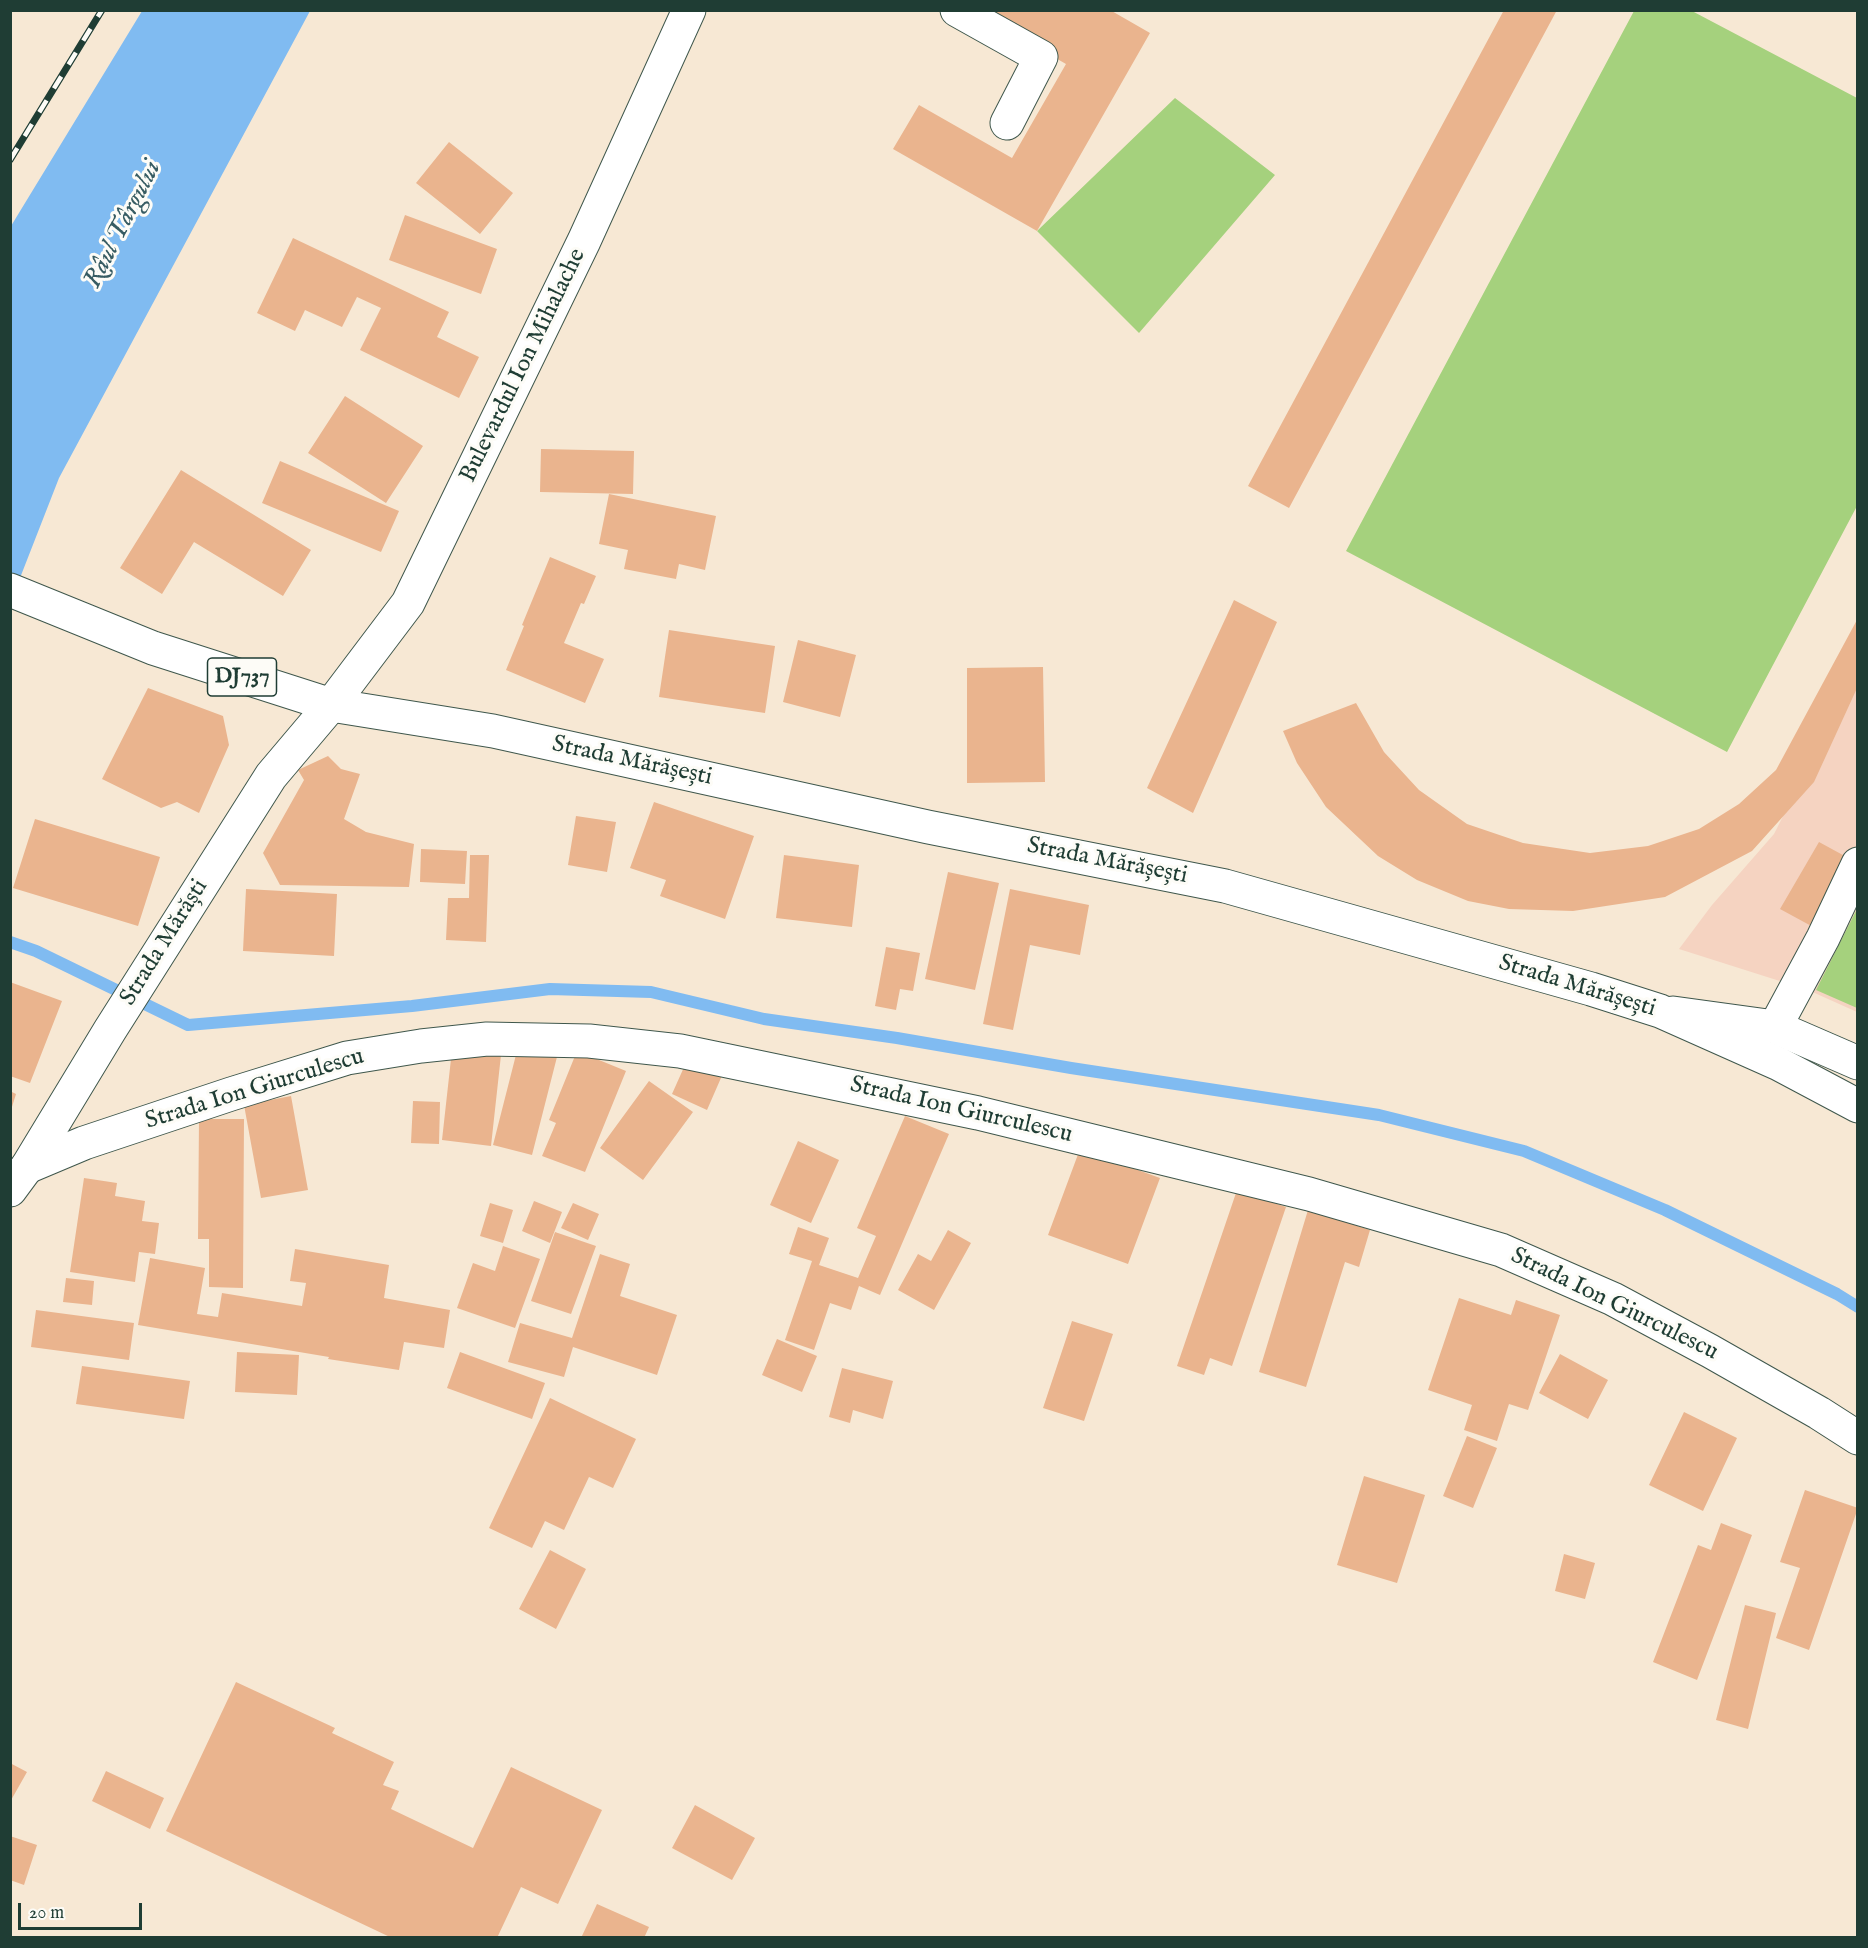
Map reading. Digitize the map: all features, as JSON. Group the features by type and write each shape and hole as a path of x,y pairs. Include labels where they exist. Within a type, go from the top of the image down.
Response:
{"main road":[{"name":"Bulevardul Ion Mihalache","path":"331,705 408,603 584,241 689,10"},
{"path":"957,10 1041,57 1007,123"},
{"name":"DJ737","path":"10,590 153,648 331,705"},
{"name":"Strada Mărăști","path":"19,1178 110,1030 272,776 331,705"},
{"name":"Strada Mărășești","path":"331,705 493,731 928,827 1225,886 1591,989 1660,1011 1779,1064 1857,1106"},
{"path":"1775,1027 1823,938 1857,864"},
{"path":"1660,1011 1775,1027 1857,1063"},
{"name":"Strada Ion Giurculescu","path":"19,1178 84,1143 346,1058 421,1046 487,1039 589,1041 680,1051 978,1113 1309,1194 1501,1250 1612,1299 1730,1362 1819,1413 1857,1438"}],"shaded area":[{"path":"1857,670 1857,1012 1808,990 1679,949 1712,905 1774,834"}],"green space":[{"path":"1634,11 1692,11 1857,98 1857,506 1727,752 1346,551"},
{"path":"1175,98 1275,175 1139,333 1037,231"},
{"path":"1857,909 1857,1008 1816,990"}],"water":[{"name":"Râul Târgului","path":"142,11 310,11 59,478 11,601 11,226"}],"building":[{"path":"972,10 1110,10 1150,33 1037,231 893,149 919,105 1012,158 1066,64"},
{"path":"1504,10 1557,10 1289,508 1248,486"},
{"path":"449,142 513,193 480,234 416,183"},
{"path":"405,215 497,249 481,294 389,260"},
{"path":"293,238 449,312 437,337 479,357 459,398 360,350 381,308 357,297 342,327 305,310 295,331 257,313"},
{"path":"345,396 423,446 386,503 308,453"},
{"path":"541,449 634,451 633,494 540,492"},
{"path":"280,461 399,511 381,552 262,503"},
{"path":"181,470 311,550 283,596 194,542 162,594 120,568"},
{"path":"609,494 716,516 705,570 679,564 676,579 624,569 628,550 599,544"},
{"path":"550,557 596,576 584,604 581,603 564,643 604,659 585,703 506,670"},
{"path":"1234,600 1277,622 1193,813 1147,788"},
{"path":"1858,618 1858,686 1814,782 1752,851 1665,897 1573,911 1509,909 1468,901 1417,880 1378,856 1326,807 1297,763 1283,731 1356,703 1384,752 1419,790 1467,824 1523,843 1590,853 1648,846 1699,829 1739,804 1776,770"},
{"path":"669,630 775,646 765,713 659,697"},
{"path":"798,640 856,655 840,717 783,702"},
{"path":"1043,667 1045,782 967,783 967,668"},
{"path":"148,688 223,716 229,745 199,813 177,802 161,808 102,779"},
{"path":"328,756 341,769 360,774 344,819 366,832 414,844 409,887 280,885 263,853 304,780 298,770"},
{"path":"654,802 754,836 725,919 660,896 666,880 630,868"},
{"path":"576,816 616,822 607,872 568,865"},
{"path":"35,819 160,857 138,926 13,888"},
{"path":"1819,842 1852,860 1815,928 1780,909"},
{"path":"421,849 467,851 465,884 420,882"},
{"path":"470,855 489,855 486,942 446,940 448,898 469,898"},
{"path":"784,855 859,865 852,927 776,918"},
{"path":"948,872 999,883 975,990 925,979"},
{"path":"246,889 337,894 334,956 243,951"},
{"path":"1010,889 1089,905 1080,955 1030,945 1013,1030 983,1024"},
{"path":"886,947 920,953 913,991 900,989 896,1010 875,1006"},
{"path":"10,982 62,1001 30,1083 10,1076"},
{"path":"519,1043 558,1053 532,1155 493,1145"},
{"path":"452,1050 501,1055 491,1146 442,1140"},
{"path":"577,1051 626,1071 585,1172 542,1156 556,1123 549,1120"},
{"path":"689,1056 724,1071 707,1110 672,1094"},
{"path":"649,1081 693,1112 643,1180 600,1148"},
{"path":"10,1091 16,1094 11,1110 10,1109"},
{"path":"291,1096 308,1190 261,1198 244,1105"},
{"path":"413,1101 440,1102 439,1144 411,1143"},
{"path":"905,1116 949,1134 880,1295 859,1286 851,1310 830,1303 814,1350 785,1340 812,1261 789,1254 798,1227 829,1238 819,1265 858,1278 876,1236 857,1228"},
{"path":"199,1119 244,1119 243,1288 209,1287 209,1239 198,1239"},
{"path":"798,1141 839,1160 811,1223 770,1205"},
{"path":"1080,1149 1160,1178 1128,1264 1048,1235"},
{"path":"84,1178 117,1183 115,1196 145,1201 142,1221 159,1223 155,1254 139,1252 135,1282 70,1272"},
{"path":"1237,1190 1286,1207 1232,1366 1210,1358 1204,1375 1177,1366"},
{"path":"534,1201 562,1212 550,1243 522,1231"},
{"path":"490,1203 513,1210 503,1243 480,1236"},
{"path":"573,1203 599,1214 588,1240 561,1228"},
{"path":"1308,1210 1370,1230 1359,1267 1345,1262 1306,1387 1259,1372"},
{"path":"948,1230 971,1243 934,1310 898,1290 918,1254 931,1261"},
{"path":"555,1232 596,1246 571,1314 531,1301"},
{"path":"503,1246 540,1259 515,1328 457,1308 473,1263 495,1271"},
{"path":"295,1249 389,1265 384,1298 450,1310 444,1348 404,1342 399,1370 138,1325 150,1258 205,1268 197,1314 218,1317 222,1293 302,1306 306,1283 290,1281"},
{"path":"600,1254 630,1264 620,1296 677,1315 657,1375 573,1347 564,1377 508,1362 520,1323 572,1338"},
{"path":"66,1278 94,1281 92,1305 63,1302"},
{"path":"1459,1298 1511,1315 1516,1300 1560,1315 1528,1410 1509,1404 1497,1441 1464,1430 1472,1405 1428,1390"},
{"path":"36,1310 134,1323 129,1360 31,1347"},
{"path":"1072,1321 1113,1334 1084,1421 1043,1408"},
{"path":"777,1339 817,1356 802,1392 762,1375"},
{"path":"237,1352 299,1355 297,1395 235,1392"},
{"path":"460,1352 545,1383 532,1419 447,1388"},
{"path":"1560,1354 1608,1380 1588,1419 1539,1393"},
{"path":"82,1366 190,1381 184,1419 76,1404"},
{"path":"842,1368 893,1381 883,1419 853,1410 850,1423 829,1417"},
{"path":"550,1398 636,1439 613,1488 589,1477 564,1530 545,1521 532,1548 489,1528"},
{"path":"1684,1412 1737,1438 1703,1511 1649,1485"},
{"path":"1467,1436 1497,1448 1473,1508 1443,1496"},
{"path":"1364,1476 1425,1495 1397,1583 1337,1565"},
{"path":"1805,1490 1858,1508 1809,1650 1776,1638 1800,1568 1780,1562"},
{"path":"1721,1523 1752,1535 1697,1680 1653,1662 1698,1545 1711,1550"},
{"path":"550,1550 586,1569 556,1629 519,1609"},
{"path":"1564,1554 1595,1563 1585,1599 1555,1591"},
{"path":"1745,1605 1776,1613 1748,1729 1716,1720"},
{"path":"236,1682 335,1728 332,1733 394,1762 383,1785 399,1791 391,1809 473,1848 511,1767 602,1810 558,1904 521,1887 497,1938 392,1938 166,1831"},
{"path":"10,1763 27,1772 10,1802"},
{"path":"106,1771 164,1798 150,1829 92,1801"},
{"path":"695,1805 755,1838 732,1880 672,1848"},
{"path":"10,1836 37,1845 24,1885 10,1880"},
{"path":"597,1904 649,1927 644,1938 581,1938"}],"waterway":[{"path":"10,942 36,951 188,1025 412,1006 550,989 651,992 764,1019 1379,1115 1524,1151 1665,1210 1837,1294 1858,1307"}],"railway":[{"path":"10,160 102,10"}]}
